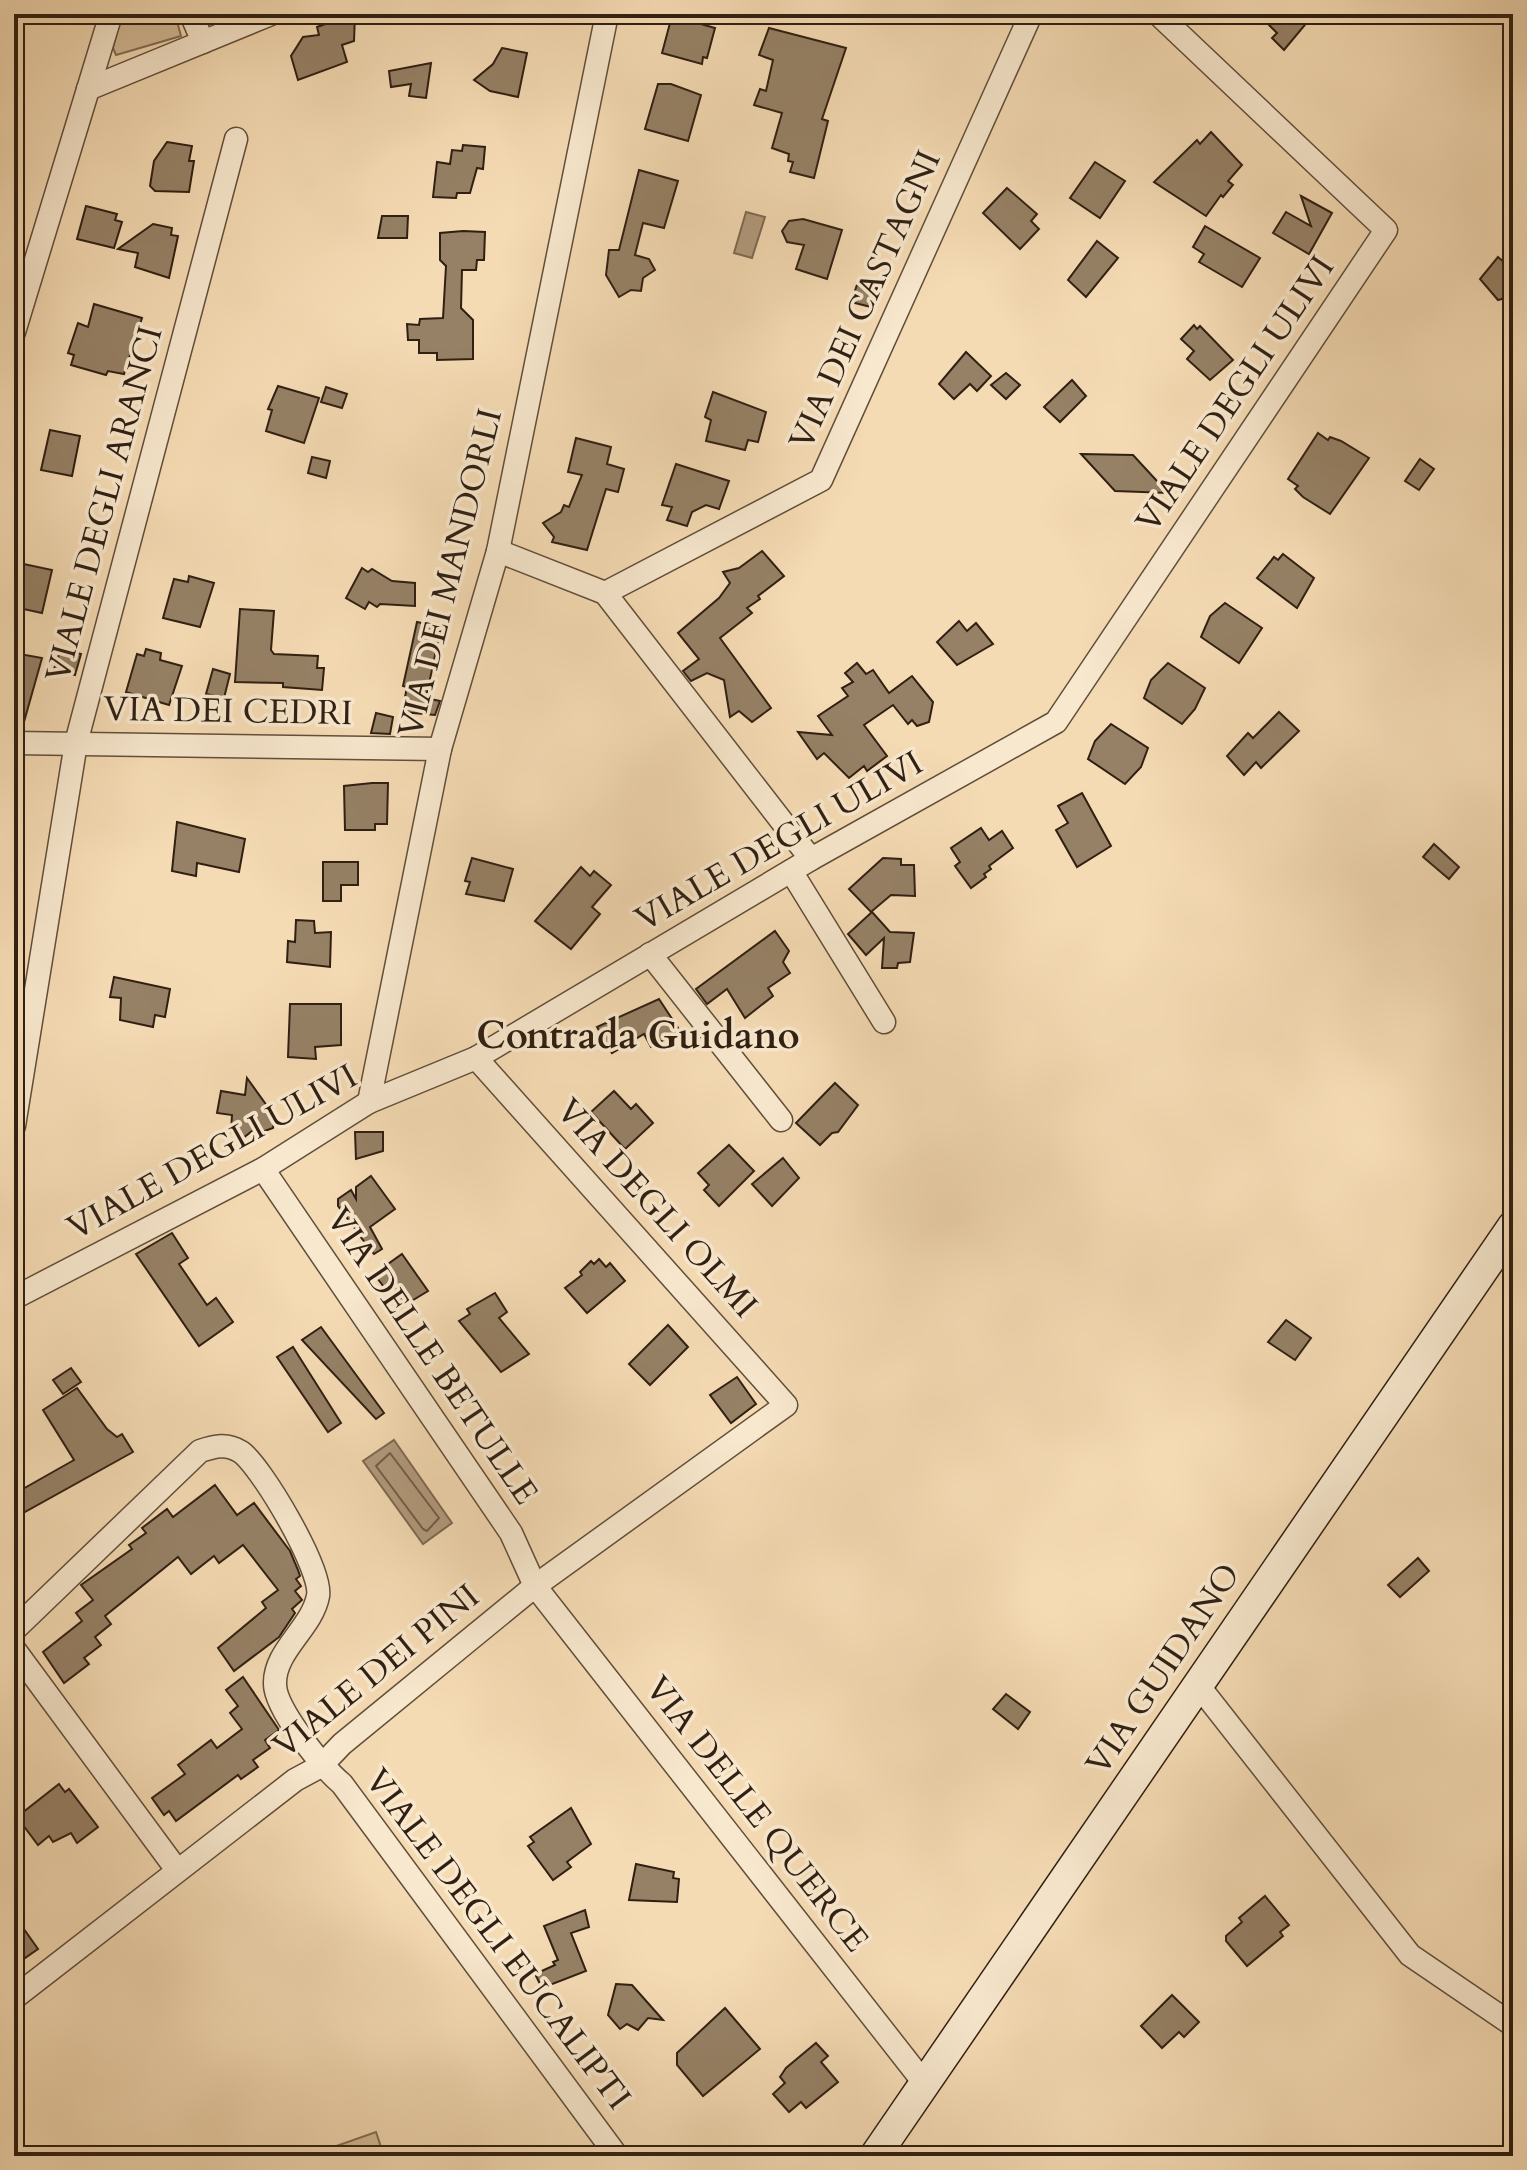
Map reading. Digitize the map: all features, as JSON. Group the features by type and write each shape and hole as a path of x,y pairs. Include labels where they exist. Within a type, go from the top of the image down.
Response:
{"main road":[{"name":"VIA GUIDANO","path":"875,2156 1513,1226"}],"street":[{"path":"14,332 111,14"},
{"path":"191,14 203,42"},
{"path":"88,89 271,14"},
{"name":"VIA DEI MANDORLI","path":"369,1102 440,749 498,551 607,14"},
{"name":"VIA DEI CASTAGNI","path":"605,593 821,480 1031,14"},
{"name":"VIALE DEGLI ULIVI","path":"14,1298 263,1169 369,1102 476,1058 811,859 1056,722 1386,230 1158,14"},
{"name":"VIALE DEGLI ARANCI","path":"14,1126 76,743 236,139"},
{"path":"498,551 605,593 811,859"},
{"name":"VIA DEI CEDRI","path":"14,743 440,749"},
{"path":"791,871 884,1022"},
{"path":"650,954 781,1120"},
{"name":"VIA DEGLI OLMI","path":"476,1058 786,1405"},
{"name":"VIA DELLE BETULLE","path":"263,1169 511,1533 535,1586"},
{"name":"VIALE DEI PINI","path":"14,1998 295,1780 321,1766 342,1744 535,1586 786,1405"},
{"name":"VIALE DEGLI EUCALIPTI","path":"14,1630 200,1451 221,1445 240,1451 258,1469 315,1570 319,1595 278,1666 274,1685 284,1708 321,1766 342,1784 617,2156"},
{"name":"VIA DELLE QUERCE","path":"535,1586 925,2084"},
{"path":"14,1649 177,1870"},
{"path":"1198,1685 1410,1955 1513,2025"}],"shaded area":[{"path":"121,14 175,14 181,36 116,55 113,48"},
{"path":"376,2132 384,2156 308,2156"}],"water":[{"path":"746,212 765,217 752,258 734,253"},
{"path":"394,1440 452,1523 423,1544 363,1461"}],"building":[{"path":"334,14 355,14 354,41 342,45 347,62 298,80 291,56 303,37 319,35 317,27 334,21"},
{"path":"1258,14 1314,14 1284,50 1272,38 1277,33"},
{"path":"683,19 715,28 707,58 703,57 702,64 662,53 670,23 682,24"},
{"path":"769,28 846,48 822,119 828,121 814,178 790,172 793,162 788,161 789,154 772,148 782,113 754,105 760,89 766,91 773,60 759,55"},
{"path":"502,48 527,53 518,97 490,91 474,80 493,64"},
{"path":"431,63 426,98 409,96 411,84 391,87 389,71"},
{"path":"658,84 671,84 701,95 688,141 645,129"},
{"path":"1211,132 1242,165 1228,181 1233,185 1223,197 1221,195 1206,216 1154,182 1197,140 1200,144"},
{"path":"167,142 192,146 189,161 194,161 189,192 155,191 150,186 154,161"},
{"path":"463,145 485,147 483,169 477,168 470,193 457,193 456,198 433,197 437,162 450,164 452,150 462,151"},
{"path":"1095,162 1125,181 1100,218 1070,198"},
{"path":"639,170 678,181 664,228 643,223 635,255 649,259 655,270 643,278 641,291 631,290 619,297 606,275 609,250 619,250"},
{"path":"1007,188 1037,214 1031,221 1039,229 1020,249 983,213"},
{"path":"1301,196 1332,213 1309,254 1273,233 1286,212 1311,226"},
{"path":"86,206 117,214 115,220 122,222 114,248 77,239"},
{"path":"382,216 408,216 407,238 378,238"},
{"path":"803,219 842,230 827,279 796,269 804,245 787,242 782,231 789,221"},
{"path":"153,224 172,228 171,235 178,236 169,278 135,267 138,253 118,249"},
{"path":"1205,226 1260,258 1242,287 1199,262 1204,254 1193,247"},
{"path":"485,232 484,260 477,260 476,270 462,270 461,308 473,320 473,359 437,360 437,353 419,353 419,340 408,340 407,324 419,325 420,319 443,318 446,266 440,260 440,233"},
{"path":"1097,241 1118,258 1086,297 1068,280"},
{"path":"1498,257 1513,270 1513,296 1498,300 1480,279"},
{"path":"858,282 877,288 871,307 851,302"},
{"path":"94,304 142,318 124,374 108,371 106,375 71,365 74,355 68,353 78,323 88,327"},
{"path":"1194,325 1197,329 1200,326 1233,360 1210,380 1187,359 1194,351 1181,339"},
{"path":"966,352 991,376 977,391 970,384 954,399 939,384"},
{"path":"1006,373 1020,385 1006,399 991,385"},
{"path":"1072,380 1086,396 1060,422 1044,407"},
{"path":"278,386 319,398 304,443 266,431 272,410 268,409"},
{"path":"326,387 347,394 342,408 321,402"},
{"path":"713,392 766,412 758,442 748,440 745,450 706,441 711,420 705,417"},
{"path":"50,430 80,436 72,476 41,470"},
{"path":"1318,433 1328,440 1330,437 1341,441 1369,458 1330,514 1303,497 1295,489 1298,486 1288,479"},
{"path":"576,438 611,447 607,464 624,469 618,492 606,489 587,550 552,542 554,537 543,523 561,512 564,505 569,507 582,475 568,472"},
{"path":"1081,454 1133,455 1168,493 1115,491"},
{"path":"312,457 330,461 326,478 308,473"},
{"path":"1420,459 1434,469 1419,490 1405,481"},
{"path":"676,464 729,481 719,509 706,505 692,512 687,526 667,520 672,507 662,505"},
{"path":"762,551 784,576 747,608 752,613 720,638 771,708 752,722 739,711 730,717 724,680 707,673 691,681 683,671 699,659 678,633 719,598 730,583 723,572 739,568"},
{"path":"1283,554 1314,578 1297,608 1257,578 1274,557 1278,560"},
{"path":"14,562 52,570 42,613 14,607"},
{"path":"362,568 368,572 372,569 392,581 415,583 415,606 380,604 377,607 369,602 365,609 346,598"},
{"path":"189,576 214,583 200,627 163,618 174,579 188,582"},
{"path":"1225,603 1262,628 1239,663 1201,637 1210,616"},
{"path":"240,609 274,611 271,650 274,654 318,656 317,668 324,668 322,690 283,687 283,683 235,682"},
{"path":"959,621 967,631 976,623 993,644 957,665 937,642"},
{"path":"417,622 441,627 426,698 440,701 435,715 402,712 407,687 403,686"},
{"path":"61,649 81,654 75,675 54,669"},
{"path":"146,649 161,653 160,660 182,666 169,705 126,692 137,654 144,656"},
{"path":"14,653 42,658 22,729 14,729"},
{"path":"857,663 866,674 873,670 889,693 912,676 933,702 929,722 917,726 912,720 908,724 893,705 864,725 887,756 867,771 864,766 849,778 824,753 817,759 798,732 832,735 818,716 848,696 842,688 853,682 845,673"},
{"path":"1168,663 1205,688 1195,709 1182,724 1144,698 1151,680"},
{"path":"213,669 230,674 224,698 206,694"},
{"path":"1279,712 1299,731 1261,768 1256,762 1244,775 1227,756 1248,733 1253,738"},
{"path":"376,713 393,717 390,734 371,733"},
{"path":"1111,724 1148,748 1141,767 1125,784 1088,759 1095,741"},
{"path":"388,783 387,824 375,824 375,830 345,830 344,786"},
{"path":"1082,793 1111,846 1077,867 1056,830 1068,823 1058,806"},
{"path":"177,822 245,839 239,872 197,863 196,876 172,871"},
{"path":"981,828 989,840 1002,831 1013,848 989,866 991,869 984,874 986,877 971,888 955,866 960,862 951,848"},
{"path":"1434,844 1459,867 1449,879 1423,857"},
{"path":"472,858 513,869 504,901 466,894 470,882 465,881"},
{"path":"883,858 901,859 901,865 914,865 915,896 891,895 871,912 849,889"},
{"path":"323,862 358,862 358,885 341,885 341,901 323,901"},
{"path":"581,867 590,876 594,871 611,885 592,907 600,914 571,949 535,921"},
{"path":"872,912 890,932 914,933 910,962 898,963 897,968 882,968 884,938 866,955 848,934"},
{"path":"296,920 314,921 315,933 331,932 330,967 287,962 288,941 295,942"},
{"path":"775,931 789,951 783,962 790,973 768,988 773,996 745,1018 727,989 707,1004 696,989"},
{"path":"114,977 170,989 165,1017 155,1015 153,1027 120,1020 121,998 110,997"},
{"path":"659,999 680,1031 651,1047 644,1034 612,1053 597,1027"},
{"path":"290,1004 341,1004 341,1045 315,1047 316,1059 288,1057"},
{"path":"247,1078 275,1117 273,1128 259,1133 256,1128 243,1138 231,1132 232,1115 217,1113 221,1091 245,1095"},
{"path":"835,1083 858,1105 838,1132 832,1133 820,1145 796,1123"},
{"path":"614,1091 631,1109 636,1104 653,1123 625,1149 591,1112"},
{"path":"355,1132 383,1132 383,1151 356,1159"},
{"path":"729,1145 754,1171 719,1206 704,1190 709,1185 698,1173"},
{"path":"783,1158 799,1178 772,1206 752,1184"},
{"path":"371,1176 395,1209 370,1227 382,1249 374,1254 359,1235 356,1237 356,1230 338,1206 338,1199 351,1190 356,1199 356,1187"},
{"path":"172,1233 188,1258 179,1264 207,1305 216,1298 233,1322 199,1346 136,1254"},
{"path":"402,1254 428,1291 400,1308 374,1274"},
{"path":"599,1259 606,1267 610,1263 625,1281 587,1313 565,1288 582,1275 580,1272 591,1261 594,1264"},
{"path":"495,1293 507,1312 499,1318 529,1354 501,1372 459,1321 470,1314 467,1309"},
{"path":"1286,1320 1311,1338 1295,1360 1268,1342"},
{"path":"668,1325 688,1347 650,1385 629,1364"},
{"path":"321,1327 384,1413 376,1419 302,1340"},
{"path":"293,1347 341,1423 328,1432 277,1357"},
{"path":"71,1368 81,1382 63,1394 53,1380"},
{"path":"737,1377 756,1404 731,1423 710,1395"},
{"path":"77,1388 107,1429 117,1437 122,1434 133,1452 14,1518 14,1494 74,1460 43,1410"},
{"path":"215,1485 237,1515 254,1503 290,1551 298,1570 300,1576 296,1579 301,1586 295,1591 302,1600 292,1609 295,1613 279,1637 234,1671 218,1648 266,1608 262,1602 278,1590 243,1545 219,1563 214,1556 191,1574 178,1557 105,1616 111,1624 95,1637 101,1645 84,1658 89,1664 64,1683 43,1652 82,1621 76,1613 93,1600 81,1585 132,1549 129,1545 146,1533 142,1528 167,1509 173,1517"},
{"path":"1418,1558 1429,1571 1400,1597 1388,1585"},
{"path":"243,1677 279,1730 265,1740 270,1748 253,1760 258,1767 241,1779 238,1775 176,1821 169,1811 164,1815 152,1798 185,1774 178,1765 211,1740 217,1748 242,1729 230,1713 238,1706 226,1690"},
{"path":"1006,1694 1030,1712 1018,1729 993,1709"},
{"path":"59,1784 65,1792 69,1789 98,1827 77,1843 71,1833 53,1842 49,1836 38,1845 17,1817"},
{"path":"571,1808 591,1844 567,1862 571,1867 553,1880 528,1846 534,1842 530,1837"},
{"path":"636,1864 674,1872 673,1878 679,1879 677,1902 629,1900"},
{"path":"1265,1896 1289,1925 1280,1932 1283,1936 1247,1966 1226,1941 1226,1936 1242,1922 1239,1918"},
{"path":"585,1910 589,1927 571,1933 586,1971 542,1988 535,1974 555,1965 553,1962 558,1960 544,1926"},
{"path":"14,1915 38,1949 25,1958 14,1941"},
{"path":"616,1984 632,1985 663,2020 648,2018 638,2030 627,2024 620,2029 608,2015"},
{"path":"1172,1995 1199,2022 1184,2037 1179,2032 1162,2048 1141,2026"},
{"path":"725,2008 760,2049 703,2096 677,2065 677,2053"},
{"path":"816,2043 828,2056 821,2062 838,2082 806,2108 801,2102 789,2112 773,2094 785,2083 780,2077 786,2068"}],"district":[{"name":"Contrada Guidano","path":"638,1036"}]}
